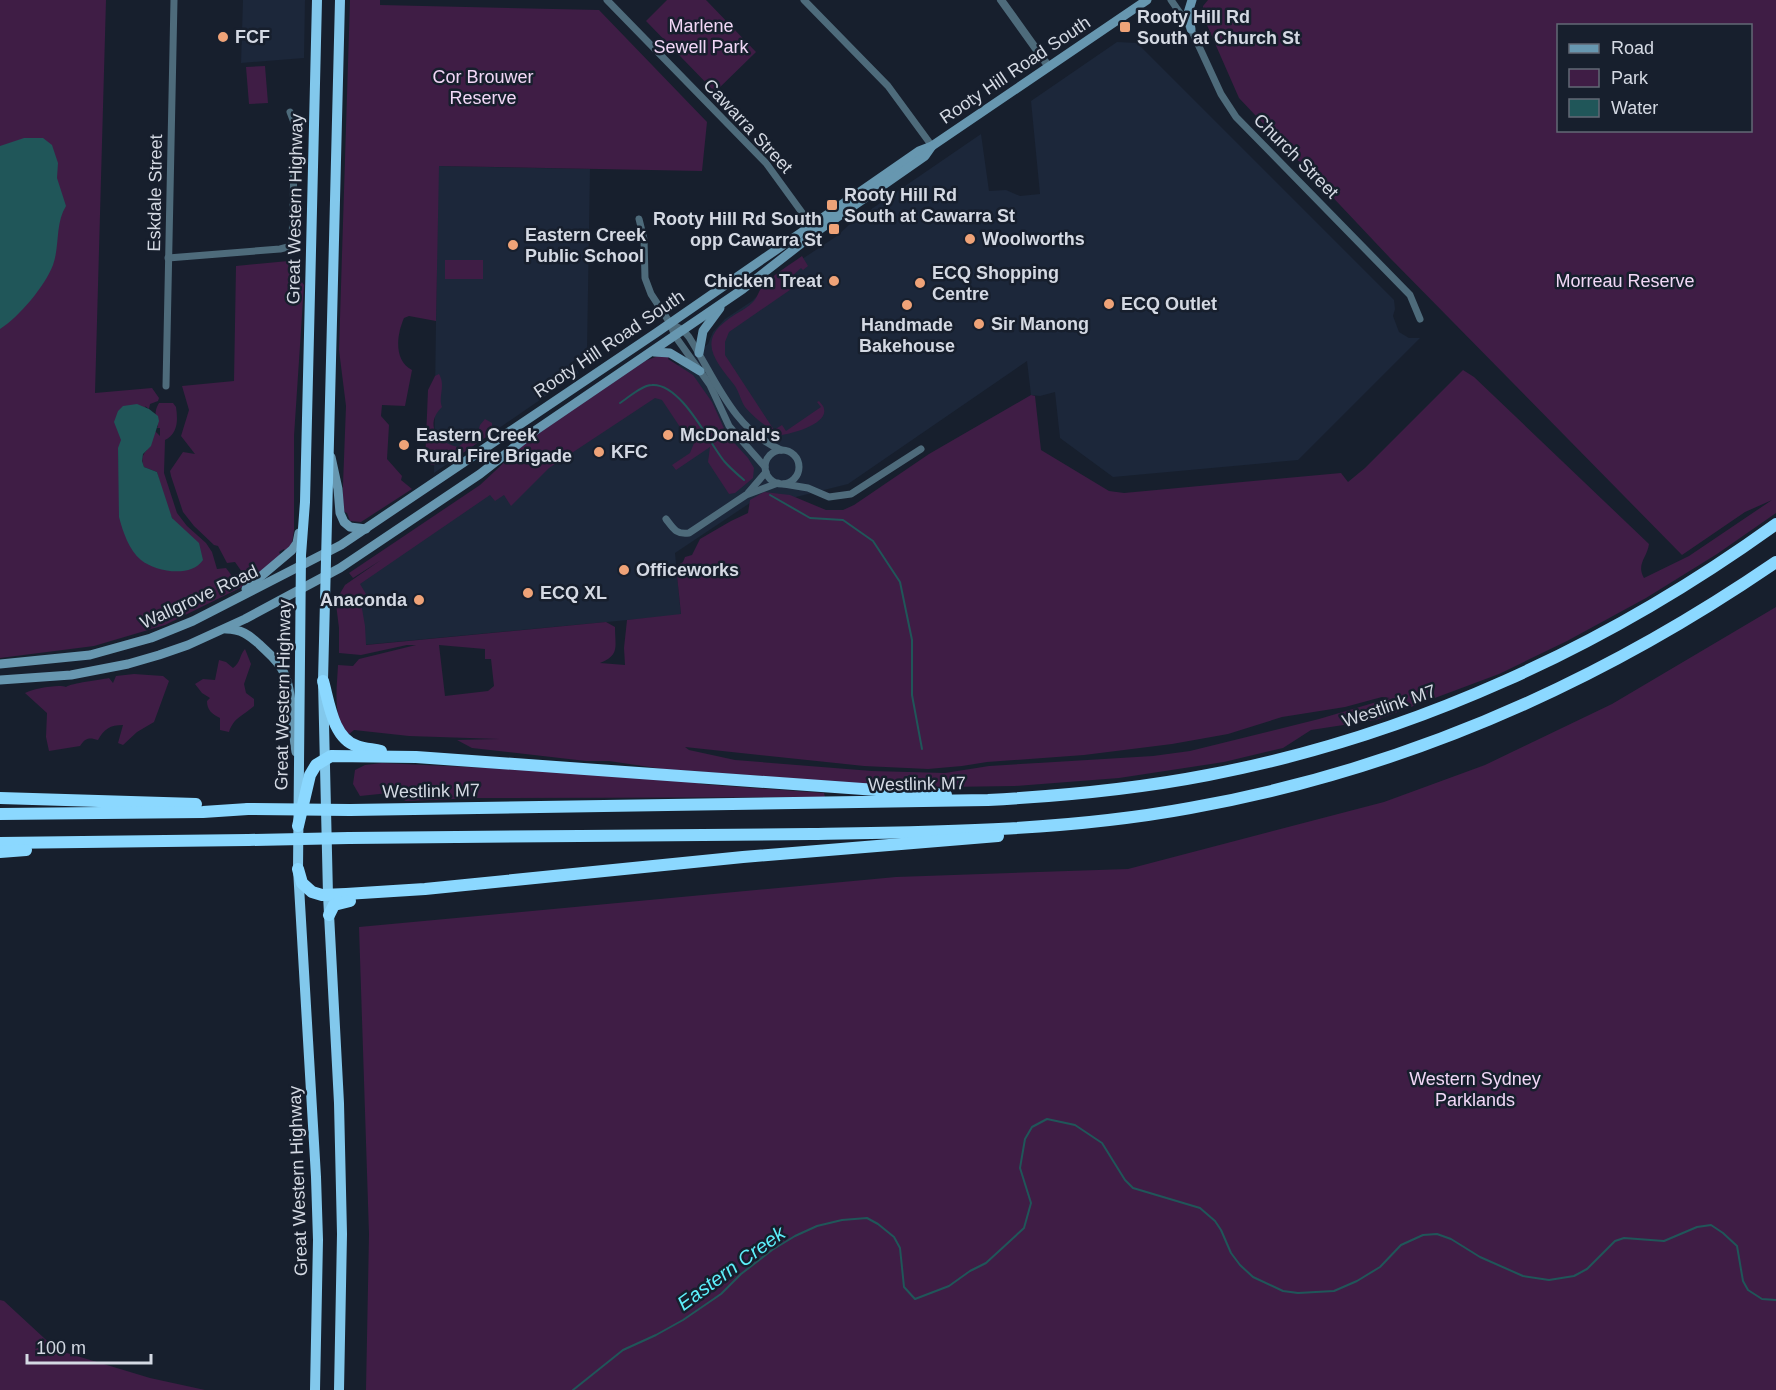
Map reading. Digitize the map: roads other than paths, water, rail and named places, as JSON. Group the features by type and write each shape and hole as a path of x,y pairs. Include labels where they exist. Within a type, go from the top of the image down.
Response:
{"highway":[{"name":"Great Western Highway","path":"315,1390 317,1198 298,869 298,761 301,566 305,502 317,0"},
{"path":"339,1390 342,1234 339,1103 323,759 323,681 340,0"},
{"name":"Westlink M7","path":"0,814 988,801 1125,788 1209,775 1303,752 1396,724 1475,694 1580,645 1699,577 1776,524"},
{"path":"0,843 943,832 1037,828 1130,818 1264,793 1353,770 1486,722 1609,664 1699,614 1776,562"},
{"path":"323,681 337,726 345,739 356,746 416,757"},
{"path":"298,826 310,775 323,759 336,756 416,757 577,767 721,780 930,793 988,801"},
{"path":"0,798 204,804 216,811"},
{"path":"298,869 302,883 307,888 312,892 328,895 425,889 743,857 988,838 1037,828"},
{"path":"0,852 41,849 51,842"},
{"path":"329,915 337,903 429,893 503,880"}],"main road":[{"name":"Rooty Hill Road South","path":"301,566 366,529 670,323 925,156 932,146 1147,0"},
{"path":"1191,29 1188,13 1192,0"},
{"name":"Rooty Hill Road South","path":"326,576 480,474 536,430 725,301 764,273 814,228"},
{"path":"699,353 704,331 725,301"},
{"path":"652,352 670,353 700,371"},
{"path":"330,453 342,518 350,527 366,529"},
{"path":"231,602 295,547 305,502"},
{"name":"Wallgrove Road","path":"0,664 90,655 151,638 182,626 301,566"},
{"name":"Wallgrove Road","path":"0,680 71,675 128,664 188,645 326,576"},
{"path":"222,630 239,630 249,635 268,652 284,672 289,685 292,734 298,761"}],"street":[{"name":"Eskdale Street","path":"166,386 174,0"},
{"name":"Cawarra Street","path":"607,0 766,163 814,228"},
{"path":"804,0 888,86 932,146"},
{"path":"1001,0 1049,67"},
{"name":"Church Street","path":"1171,0 1191,29 1221,94 1236,117 1410,295 1419,319"},
{"path":"168,258 288,248 292,244 295,125 290,112"},
{"path":"639,219 644,239 645,279 651,294 670,323 699,353 742,423 762,441 793,454 808,488"},
{"path":"679,333 714,392 729,426 773,481 808,488 830,497 851,494 921,449"},
{"path":"746,495 766,470 768,457 781,450"},
{"path":"666,519 676,532 689,534 746,495 794,479 799,469"}],"water":[{"path":"24,138 43,138 52,145 58,163 57,178 66,206 60,220 55,257 49,273 23,309 0,329 0,146"},
{"path":"137,404 149,409 158,416 159,421 151,446 143,454 144,467 157,472 172,518 199,543 203,560 198,566 190,569 164,570 147,564 133,551 122,529 119,517 118,448 121,440 114,422 118,411 123,406"}],"waterway":[{"path":"620,403 640,389 652,385 663,387 673,393 693,415 724,461 744,480"},
{"path":"770,495 810,518 843,520 873,541 900,582 912,640 912,695 922,749"},
{"name":"Eastern Creek","path":"573,1390 623,1350 683,1320 721,1294 741,1274 772,1250 817,1226 842,1220 867,1218 894,1237 900,1248 904,1287 915,1299 949,1286 986,1263 1024,1228 1031,1203 1020,1168 1025,1139 1032,1127 1047,1119 1075,1125 1102,1143 1125,1180 1133,1188 1200,1208 1215,1221 1231,1253 1240,1265 1253,1277 1283,1291 1298,1293 1334,1291 1380,1267 1401,1245 1423,1235 1437,1234 1523,1276 1549,1280 1574,1276 1587,1269 1615,1241 1624,1238 1664,1241 1697,1227 1711,1225 1737,1246 1743,1281 1748,1290 1762,1299 1776,1300"}],"place":[{"name":"Rooty Hill Rd South at Church St","path":"1125,27"},
{"name":"FCF","path":"223,37"},
{"name":"Rooty Hill Rd South at Cawarra St","path":"832,205"},
{"name":"Rooty Hill Rd South opp Cawarra St","path":"834,229"},
{"name":"Woolworths","path":"970,239"},
{"name":"Eastern Creek Public School","path":"513,245"},
{"name":"Chicken Treat","path":"834,281"},
{"name":"ECQ Shopping Centre","path":"920,283"},
{"name":"ECQ Outlet","path":"1109,304"},
{"name":"Handmade Bakehouse","path":"907,305"},
{"name":"Sir Manong","path":"979,324"},
{"name":"McDonald's","path":"668,435"},
{"name":"Eastern Creek Rural Fire Brigade","path":"404,445"},
{"name":"KFC","path":"599,452"},
{"name":"Officeworks","path":"624,570"},
{"name":"ECQ XL","path":"528,593"},
{"name":"Anaconda","path":"419,600"}],"park label":[{"name":"Marlene Sewell Park","path":"701,36"},
{"name":"Cor Brouwer Reserve","path":"483,88"},
{"name":"Morreau Reserve","path":"1625,281"},
{"name":"Western Sydney Parklands","path":"1475,1089"}]}
